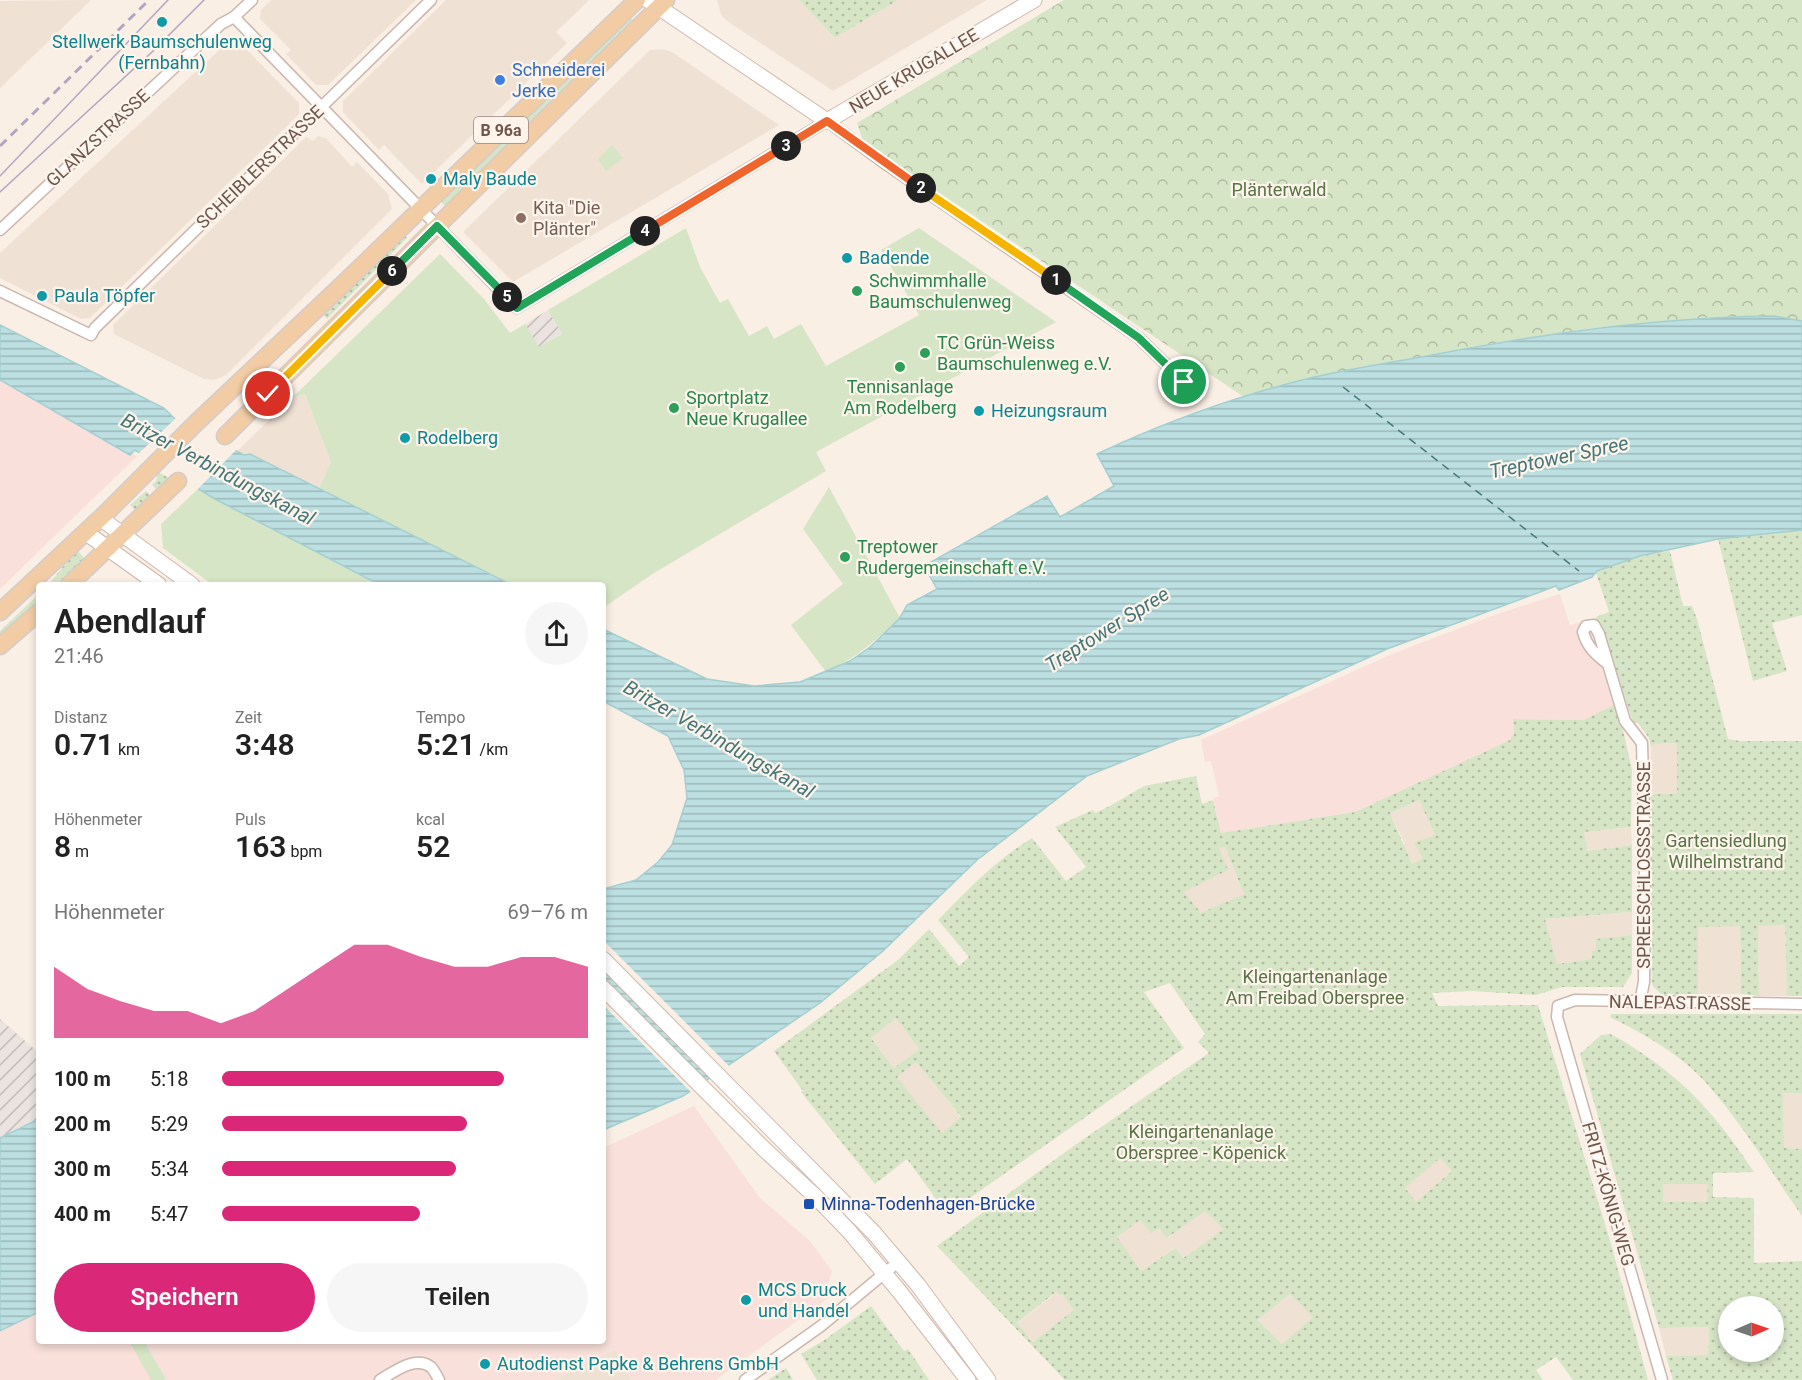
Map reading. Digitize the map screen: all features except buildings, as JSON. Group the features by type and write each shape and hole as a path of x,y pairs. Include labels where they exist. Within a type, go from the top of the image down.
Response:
{"main road":[{"name":"B 96a","path":"0,612 637,0"},
{"name":"NEUE KRUGALLEE","path":"827,121 1034,0"},
{"name":"B 96a","path":"225,436 658,2"},
{"path":"658,2 827,121"},
{"path":"246,376 286,376"},
{"path":"72,582 110,549 178,481"},
{"path":"100,518 188,582"},
{"path":"85,532 155,582"},
{"path":"0,646 36,615"},
{"path":"606,962 851,1209 918,1285 988,1380"},
{"path":"606,991 764,1149 817,1198 885,1273 968,1380"}],"street":[{"name":"GLANZSTRASSE","path":"0,230 221,24 234,17 252,0"},
{"name":"SCHEIBLERSTRASSE","path":"0,291 91,335 95,328 431,0"},
{"path":"234,17 437,226"},
{"path":"827,121 887,165 1139,338 1184,382"},
{"name":"NEUE KRUGALLEE","path":"437,226 517,308 827,121"},
{"name":"SPREESCHLOSSSTRASSE","path":"1608,664 1625,721 1642,743 1643,750 1644,982 1640,1002"},
{"name":"NALEPASTRASSE","path":"1558,1006 1575,1000 1802,1004"},
{"name":"FRITZ-KÖNIG-WEG","path":"1558,1006 1557,1017 1662,1380"},
{"path":"745,1380 821,1326 898,1262"},
{"path":"380,1380 410,1363 424,1364 431,1368 439,1380"}],"shaded area":[{"path":"91,0 0,88 0,1"},
{"path":"271,0 416,0 328,85 316,85 286,54 291,50 260,19 261,10"},
{"path":"446,0 589,0 556,32 567,43 422,184 384,145 379,150 343,112 343,101"},
{"path":"717,0 799,0 835,38 898,0 987,0 833,91 727,21 721,14"},
{"path":"231,39 236,39 299,103 299,114 90,318 81,319 0,278 0,253"},
{"path":"663,49 672,52 779,125 513,282 463,232 650,50"},
{"path":"318,136 326,138 352,167 357,162 388,194 392,209 226,375 214,380 204,379 114,334 113,325 306,137 313,141"},
{"path":"548,310 562,334 539,348 525,324"},
{"path":"0,379 137,456 0,589"},
{"path":"305,394 331,462 319,489 250,454 244,455 237,451 293,397"},
{"path":"1560,594 1570,625 1587,620 1615,704 1584,720 1513,719 1514,735 1510,740 1355,812 1221,833 1213,798 1219,796 1211,761 1205,762 1201,740 1392,654 1497,614"},
{"path":"1677,743 1677,794 1650,794 1651,747 1654,744"},
{"path":"1419,800 1435,835 1423,859 1412,864 1390,813"},
{"path":"1631,827 1632,845 1586,851 1584,832"},
{"path":"1225,847 1244,894 1201,914 1183,892 1228,870 1218,848"},
{"path":"1632,912 1632,935 1596,939 1593,959 1557,964 1545,919"},
{"path":"1785,925 1787,996 1759,996 1758,926"},
{"path":"1698,926 1740,926 1741,994 1698,994"},
{"path":"896,1018 919,1049 894,1068 871,1037"},
{"path":"0,1019 36,1050 36,1120 0,1138"},
{"path":"916,1062 961,1118 942,1133 897,1077"},
{"path":"1783,1093 1802,1093 1802,1149 1784,1149"},
{"path":"694,1106 760,1198 810,1241 832,1271 829,1282 824,1286 831,1296 716,1380 631,1380 615,1349 554,1380 0,1380 0,1332 36,1314 36,1344 606,1344 606,1147"},
{"path":"1440,1157 1452,1171 1416,1202 1404,1188"},
{"path":"1663,1184 1708,1184 1708,1202 1663,1202"},
{"path":"1205,1210 1225,1229 1182,1258 1174,1248 1141,1271 1116,1237 1140,1220 1159,1228 1168,1238"},
{"path":"1057,1292 1061,1293 1075,1309 1034,1342 1017,1324"},
{"path":"1290,1294 1314,1317 1282,1344 1258,1320"},
{"path":"1709,1327 1708,1355 1666,1356 1659,1328"},
{"path":"615,1349 631,1380 554,1380"}],"green space":[{"path":"799,0 898,0 835,38"},
{"name":"Plänterwald","path":"1064,0 1802,0 1802,321 1774,316 1715,317 1593,328 1482,345 1307,379 1244,397 863,141 857,123"},
{"path":"629,18 633,20 530,121 511,144 449,206 445,206 442,200"},
{"path":"612,145 623,158 606,171 598,159"},
{"path":"686,228 700,267 720,303 728,299 749,336 767,326 774,339 801,324 826,366 919,315 881,250 919,228 1056,322 816,452 826,471 654,573 606,606 606,582 506,582 319,489 331,462 305,394 293,397 440,254 484,299 510,333 525,324 539,347 562,334 548,310"},
{"path":"405,235 407,238 327,319 323,315"},
{"path":"158,472 171,479 158,491 152,485 156,481"},
{"name":"Treptower Rudergemeinschaft e.V.","path":"829,487 900,618 857,654 826,672 791,625 843,584 803,529"},
{"path":"199,488 215,499 374,582 209,582 163,548 161,524"},
{"path":"146,491 152,497 137,512 130,505"},
{"path":"1802,530 1802,615 1772,623 1787,671 1753,681 1718,539"},
{"path":"77,550 86,560 62,582 50,582"},
{"name":"Gartensiedlung Wilhelmstrand","path":"1670,551 1683,606 1692,606 1697,619 1728,739 1802,741 1802,996 1787,996 1785,925 1758,926 1759,996 1741,994 1740,926 1698,927 1698,994 1662,995 1652,985 1650,794 1677,794 1677,743 1654,744 1651,747 1649,738 1638,723 1633,722 1596,617 1609,612 1596,573 1624,561"},
{"path":"36,597 36,606 0,637 0,631"},
{"name":"Kleingartenanlage Am Freibad Oberspree","path":"1615,704 1621,721 1632,770 1631,827 1584,832 1587,851 1632,845 1632,912 1545,919 1557,964 1592,959 1592,951 1596,950 1596,939 1632,935 1632,973 1623,987 1562,987 1536,995 1472,991 1432,993 1438,1006 1538,1005 1611,1244 1648,1380 1573,1380 1556,1357 1536,1370 1543,1380 1065,1380 937,1246 1075,1145 1209,1053 1198,1042 1205,1034 1170,983 1144,992 1184,1048 947,1214 907,1159 875,1184 801,1092 803,1091 774,1051 898,960 929,929 959,966 969,957 938,920 971,886 1006,856 1032,838 1066,881 1086,867 1055,827 1093,810 1095,813 1144,786 1196,776 1202,804 1213,800 1221,833 1355,812 1510,740 1514,734 1513,719 1584,720","holes":["1419,800 1435,835 1414,843 1423,858 1412,864 1390,813","1225,847 1244,894 1201,913 1184,892 1228,870 1219,848","896,1018 919,1049 894,1068 871,1038","916,1062 961,1117 942,1133 897,1077","1440,1158 1452,1171 1416,1202 1405,1188","1205,1211 1224,1229 1183,1258 1175,1248 1141,1271 1117,1237 1140,1220 1151,1233 1159,1228 1167,1238","1056,1292 1062,1294 1074,1310 1033,1342 1017,1323","1290,1294 1313,1317 1282,1344 1258,1320"]},
{"path":"1611,1014 1802,1014 1802,1093 1783,1093 1784,1148 1802,1149 1802,1216 1745,1132 1698,1074 1649,1038 1610,1017"},
{"path":"1610,1034 1624,1041 1679,1082 1706,1108 1754,1172 1713,1173 1713,1197 1754,1198 1754,1263 1802,1261 1802,1380 1673,1380 1666,1356 1708,1355 1709,1327 1659,1328 1580,1054 1601,1035","holes":["1663,1184 1707,1184 1708,1202 1663,1202"]},
{"path":"871,1306 904,1351 908,1349 929,1380 817,1380 801,1354"},
{"path":"131,1344 146,1344 166,1380 151,1380"},
{"path":"786,1368 793,1380 768,1380"}],"water":[{"path":"1774,316 1802,321 1802,530 1718,539 1640,556 1597,571 1592,577 1559,590 1556,586 1387,649 1199,735 1179,739 1087,776 977,860 883,951 820,1003 683,1096 606,1129 606,888 636,880 658,862 672,845 687,798 684,770 668,736 606,703 606,630 707,679 754,686 800,682 850,661 870,647 899,619 907,605 937,589 924,566 1047,496 1060,517 1114,486 1097,454 1148,431 1226,402 1306,379 1353,369 1560,333 1645,323"},
{"name":"Britzer Verbindungskanal","path":"0,325 164,408 174,418 244,455 250,454 506,582 374,582 215,499 135,450 130,455 0,380"},
{"path":"36,1120 36,1313 0,1331 0,1138"}],"pier":[{"path":"177,417 238,448 197,490 137,455"},
{"path":"606,943 730,1067 714,1078 606,971"},
{"path":"606,983 706,1083 692,1093 606,1008"}],"ferry route":[{"path":"1343,387 1579,571"}],"tram line":[{"path":"0,176 168,0"},
{"path":"0,192 152,52 204,0"}],"railway":[{"path":"0,146 149,0"}],"place":[{"name":"Stellwerk Baumschulenweg (Fernbahn)","path":"162,22"},
{"name":"Schneiderei Jerke","path":"500,80"},
{"name":"Maly Baude","path":"431,179"},
{"name":"Kita \"Die Plänter\"","path":"521,218"},
{"name":"Badende","path":"847,258"},
{"name":"Schwimmhalle Baumschulenweg","path":"857,291"},
{"name":"Paula Töpfer","path":"42,296"},
{"name":"TC Grün-Weiss Baumschulenweg e.V.","path":"925,353"},
{"name":"Tennisanlage Am Rodelberg","path":"900,367"},
{"name":"Sportplatz Neue Krugallee","path":"674,408"},
{"name":"Heizungsraum","path":"979,411"},
{"name":"Rodelberg","path":"405,438"},
{"name":"Treptower Rudergemeinschaft e.V.","path":"845,557"},
{"name":"Minna-Todenhagen-Brücke","path":"809,1204"},
{"name":"MCS Druck und Handel","path":"746,1300"},
{"name":"Autodienst Papke & Behrens GmbH","path":"485,1364"}],"route":[{"path":"268,394 437,226 517,308 827,121 887,165 1139,338 1184,382"}],"water label":[{"name":"Treptower Spree","path":"1559,457"},
{"name":"Treptower Spree","path":"1107,629"}],"park label":[{"name":"Kleingartenanlage Oberspree - Köpenick","path":"1201,1142"}]}
